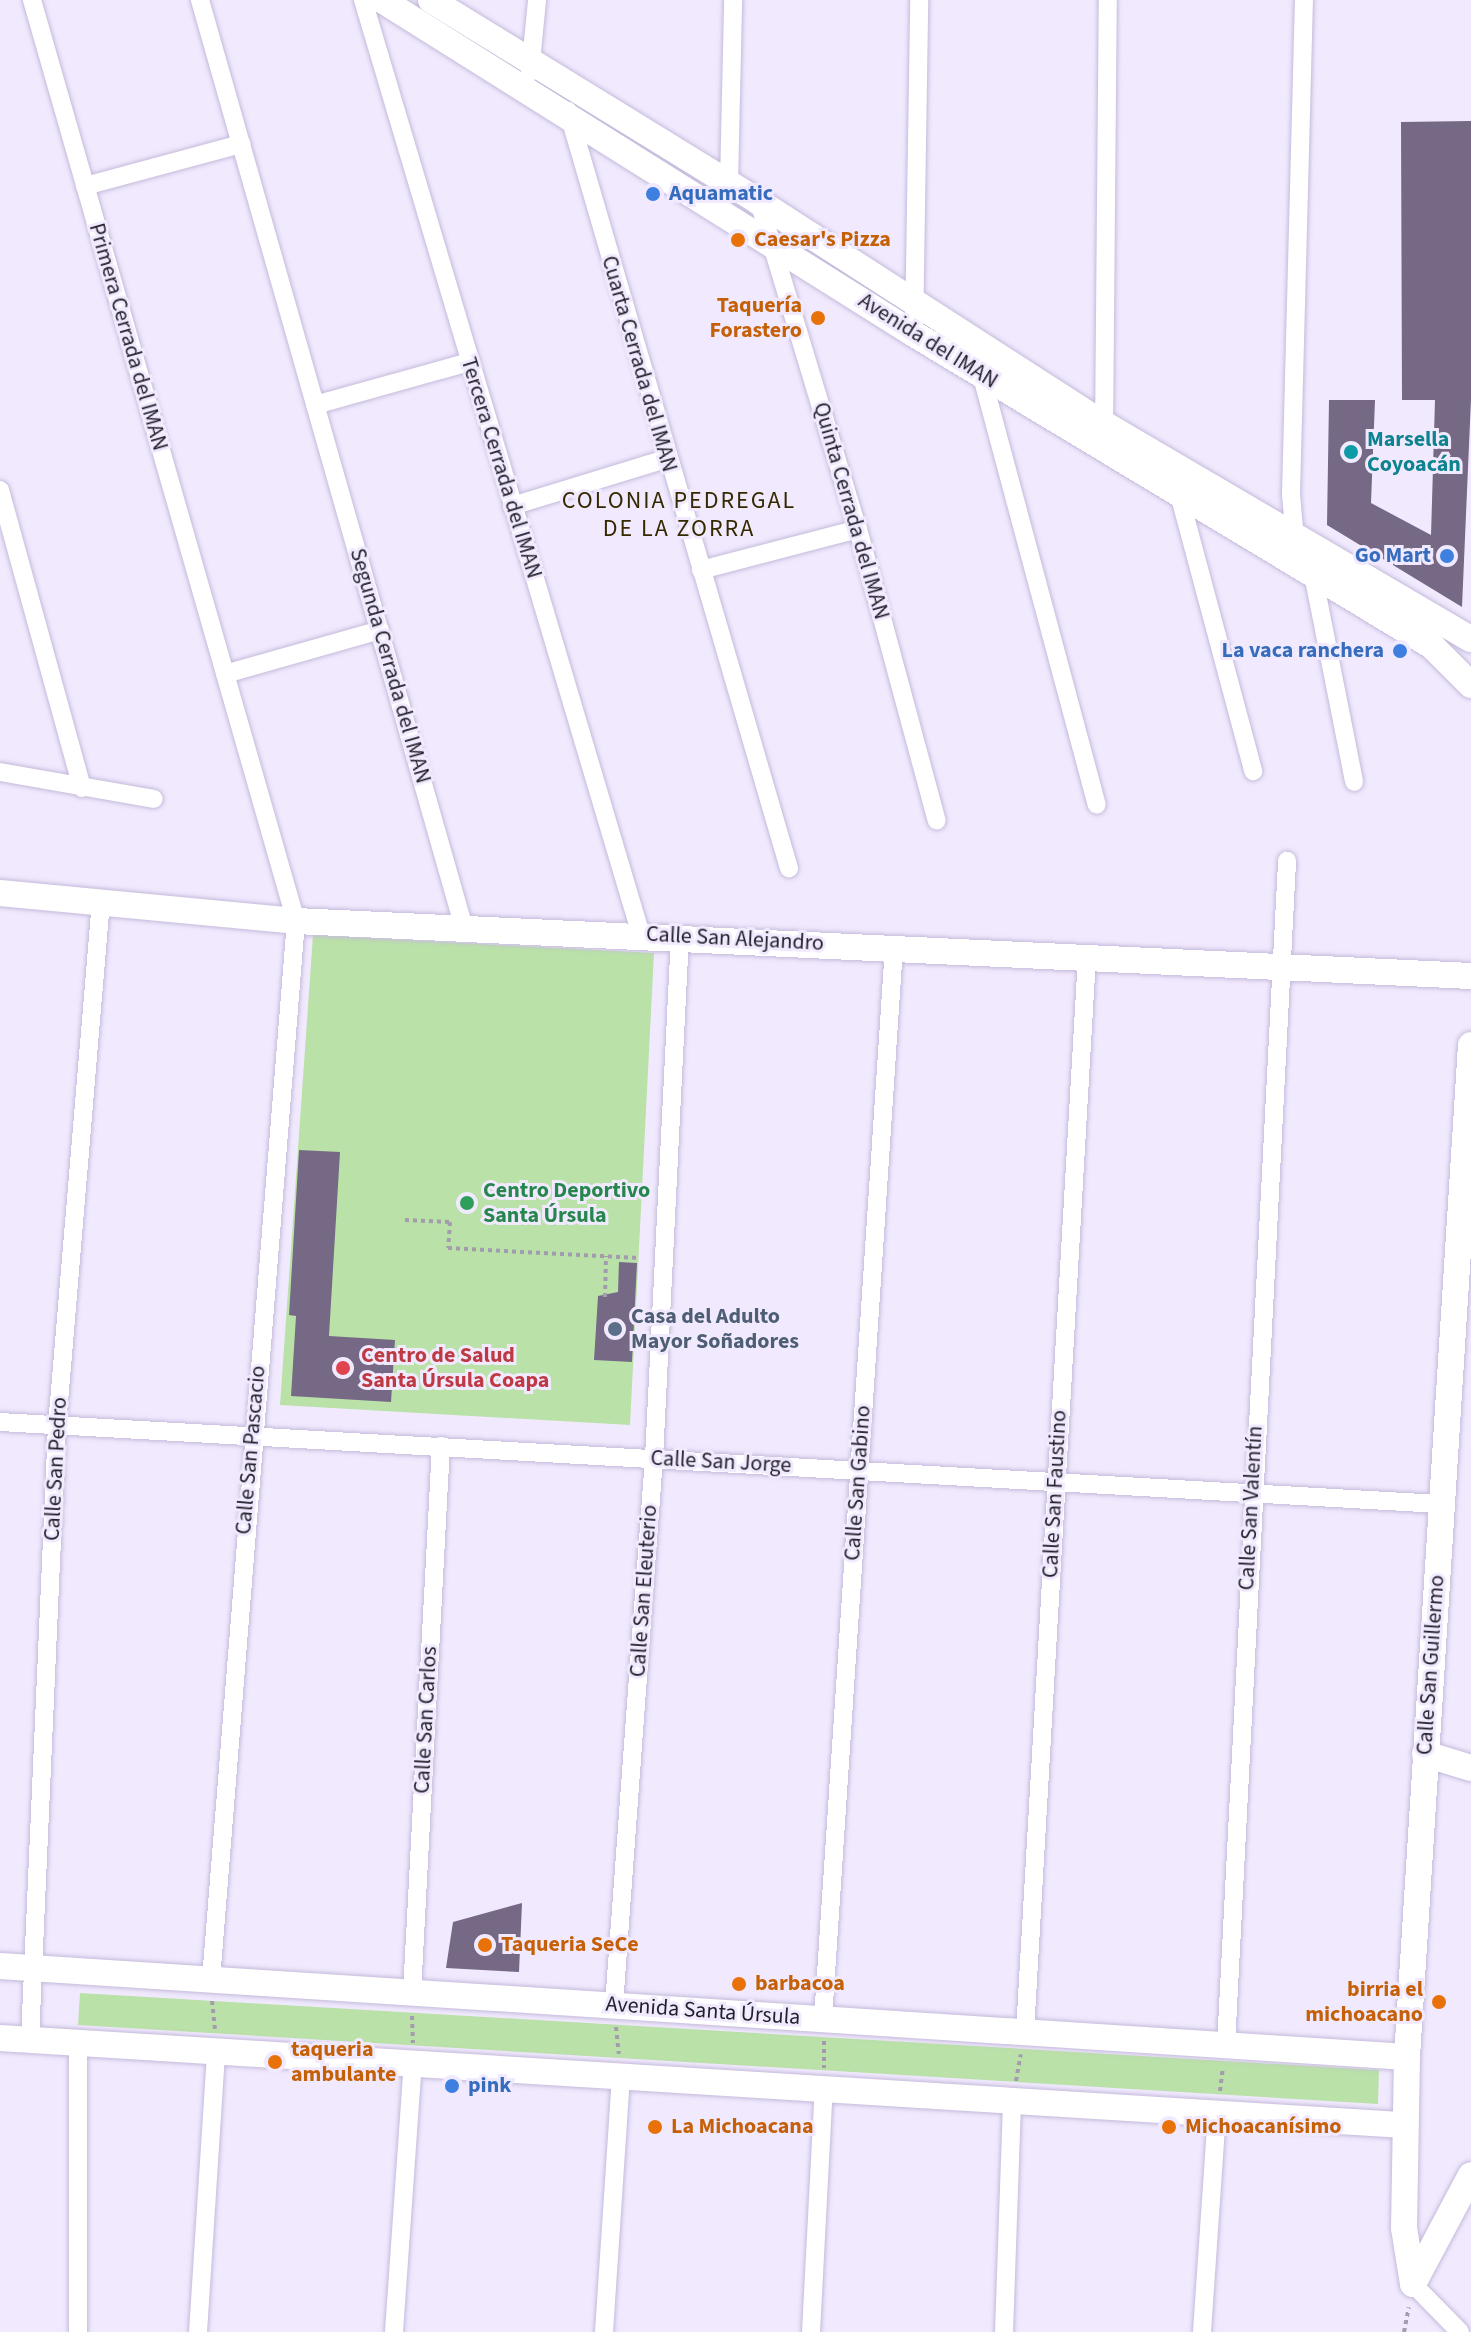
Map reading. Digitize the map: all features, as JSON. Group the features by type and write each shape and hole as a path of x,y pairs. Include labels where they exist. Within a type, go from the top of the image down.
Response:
{"street":[{"name":"Primera Cerrada del IMAN","path":"32,0 296,921"},
{"name":"Segunda Cerrada del IMAN","path":"200,0 464,928"},
{"name":"Tercera Cerrada del IMAN","path":"363,0 641,935"},
{"name":"Avenida del IMAN","path":"382,0 528,76 579,91 759,202 915,306 983,363"},
{"name":"Avenida del IMAN","path":"431,0 528,76 566,115 914,334 983,363 1184,485 1314,574 1432,646 1471,685"},
{"path":"528,76 537,0"},
{"path":"716,208 729,183 733,0"},
{"path":"914,334 919,0"},
{"path":"1104,436 1108,0"},
{"path":"1304,0 1292,535 1314,574 1354,782"},
{"path":"566,115 579,91"},
{"name":"Cuarta Cerrada del IMAN","path":"566,115 789,868"},
{"path":"85,186 241,144"},
{"name":"Quinta Cerrada del IMAN","path":"759,202 858,529 937,821"},
{"path":"315,405 469,362"},
{"path":"983,363 1097,805"},
{"path":"512,506 666,459"},
{"path":"1184,485 1197,564 1253,771"},
{"name":"Avenida del IMAN","path":"1184,485 1292,535 1471,639"},
{"path":"0,490 82,788"},
{"path":"701,570 858,529"},
{"path":"225,674 380,630"},
{"path":"0,772 154,799"},
{"name":"Calle San Valentín","path":"1226,2046 1251,1491 1287,861"},
{"name":"Calle San Alejandro","path":"0,893 296,921 1087,956 1279,970 1471,976"},
{"name":"Calle San Pedro","path":"30,2039 57,1426 101,901"},
{"name":"Calle San Pascacio","path":"211,1979 252,1434 296,921"},
{"name":"Calle San Eleuterio","path":"614,2005 654,1458 680,936"},
{"name":"Calle San Gabino","path":"823,2019 894,947"},
{"name":"Calle San Faustino","path":"1025,2032 1087,956"},
{"name":"Calle San Guillermo","path":"1413,2284 1404,2228 1407,2057 1471,1045"},
{"name":"Calle San Jorge","path":"0,1422 1055,1479 1441,1504"},
{"name":"Calle San Carlos","path":"412,1993 441,1446"},
{"path":"1425,1754 1471,1768"},
{"name":"Avenida Santa Úrsula","path":"0,1966 1407,2057"},
{"path":"0,2038 824,2086 1404,2125"},
{"path":"78,2043 78,2332"},
{"path":"198,2332 216,2052"},
{"path":"394,2332 413,2062"},
{"path":"604,2332 621,2075"},
{"path":"811,2332 824,2086"},
{"path":"1004,2332 1012,2099"},
{"path":"1202,2332 1217,2113"},
{"path":"1460,2332 1413,2284 1471,2175"}],"path":[{"path":"405,1220 450,1222 448,1248 639,1258"},
{"path":"605,1297 606,1256"},
{"path":"211,1979 216,2052"},
{"path":"412,1993 413,2062"},
{"path":"614,2005 621,2075"},
{"path":"823,2019 824,2086"},
{"path":"1012,2099 1025,2032"},
{"path":"1217,2113 1226,2046"}],"green space":[{"name":"Centro Deportivo Santa Úrsula","path":"313,935 654,953 630,1425 280,1405"},
{"path":"80,1993 1379,2070 1378,2104 78,2025"}],"building":[{"path":"1471,121 1471,399 1462,607 1327,525 1329,400 1375,400 1371,503 1431,535 1435,400 1402,400 1401,122"},
{"path":"299,1150 340,1152 329,1336 395,1340 391,1402 291,1396 296,1316 289,1315"},
{"name":"Casa del Adulto Mayor Soñadores","path":"619,1262 637,1263 632,1362 594,1360 598,1296 618,1292"},
{"name":"Taqueria SeCe","path":"522,1903 519,1972 446,1968 453,1922"}],"place":[{"name":"Aquamatic","path":"653,194"},
{"name":"Caesar's Pizza","path":"738,240"},
{"name":"Taquería Forastero","path":"818,318"},
{"name":"Marsella Coyoacán","path":"1351,452"},
{"name":"Go Mart","path":"1447,556"},
{"name":"La vaca ranchera","path":"1400,651"},
{"name":"Centro Deportivo Santa Úrsula","path":"467,1203"},
{"name":"Casa del Adulto Mayor Soñadores","path":"615,1329"},
{"name":"Centro de Salud Santa Úrsula Coapa","path":"343,1368"},
{"name":"Taqueria SeCe","path":"485,1945"},
{"name":"barbacoa","path":"739,1984"},
{"name":"birria el michoacano","path":"1439,2002"},
{"name":"taqueria ambulante","path":"275,2062"},
{"name":"pink","path":"452,2086"},
{"name":"La Michoacana","path":"655,2127"},
{"name":"Michoacanísimo","path":"1169,2127"}],"district":[{"name":"COLONIA PEDREGAL DE LA ZORRA","path":"679,515"}]}
